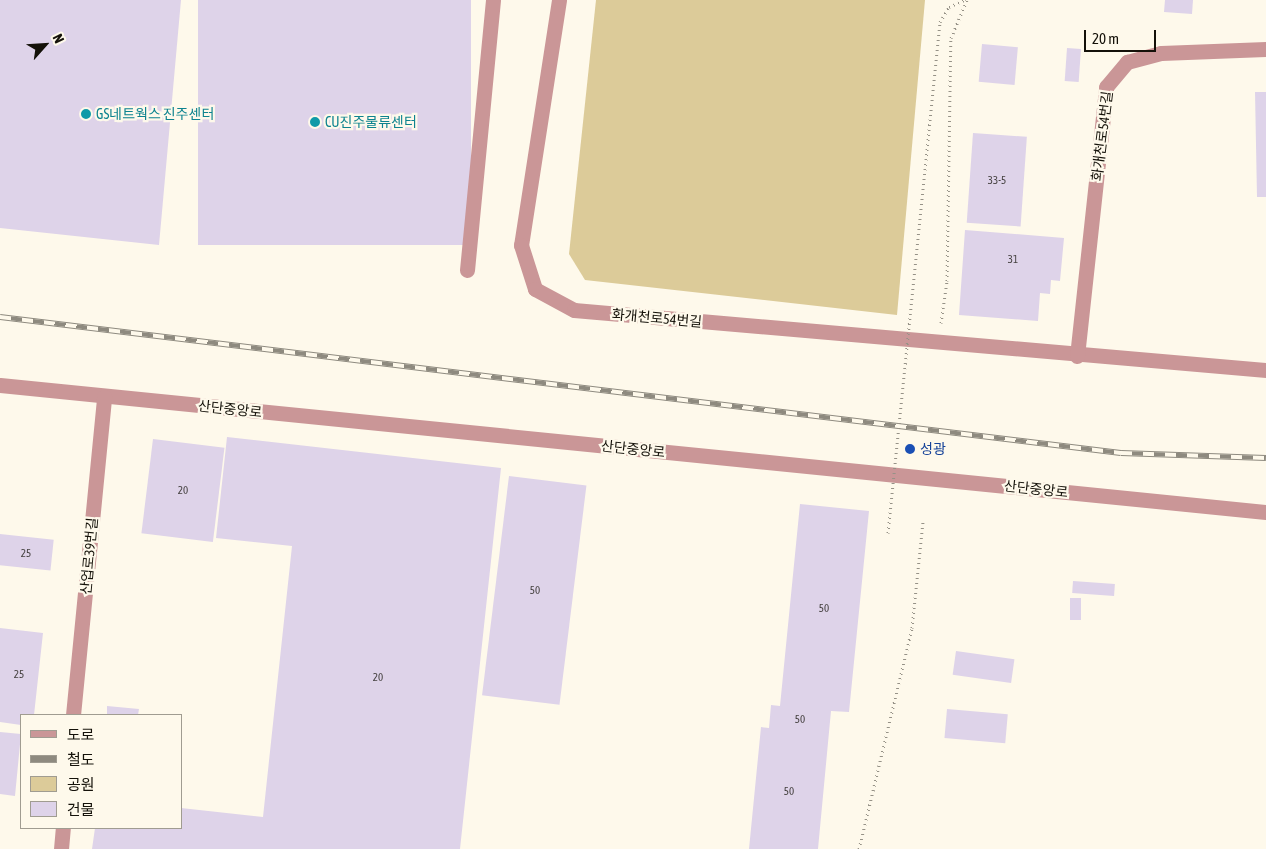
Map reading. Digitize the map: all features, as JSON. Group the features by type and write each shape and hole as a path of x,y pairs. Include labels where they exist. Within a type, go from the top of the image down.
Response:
{"street":[{"path":"467,270 493,0"},
{"name":"화개천로54번길","path":"559,0 521,245 535,289 574,310 1077,356 1266,370"},
{"name":"화개천로54번길","path":"1077,356 1106,87 1127,62 1161,53 1266,49"},
{"name":"산단중앙로","path":"0,385 104,397 1266,512"},
{"name":"산업로39번길","path":"73,714 104,397"},
{"path":"61,849 63,829"}],"path":[{"path":"888,533 940,22 949,7 965,0"},
{"path":"940,327 947,281 951,38 965,0"},
{"path":"859,849 912,628 923,522"}],"green space":[{"path":"596,0 925,0 897,315 585,280 569,254"}],"building":[{"name":"GS네트웍스 진주센터","path":"0,0 181,0 159,245 0,228"},
{"name":"CU진주물류센터","path":"198,0 471,0 471,245 198,245"},
{"path":"1165,0 1193,0 1192,14 1164,12"},
{"path":"982,44 1018,47 1015,85 979,82"},
{"path":"1067,48 1081,49 1079,82 1065,81"},
{"path":"1255,92 1266,92 1266,197 1257,197"},
{"path":"973,133 1027,137 1021,227 967,223"},
{"path":"965,230 1064,238 1060,281 1051,280 1050,294 1040,293 1038,321 959,315"},
{"path":"227,437 501,468 460,849 92,849 95,829 182,829 182,808 263,817 292,546 216,538"},
{"path":"153,439 224,448 213,542 141,533"},
{"path":"509,476 586,486 559,705 482,695"},
{"path":"800,504 869,511 849,712 831,711 818,849 749,849 761,727 769,728 771,705 780,706"},
{"path":"0,534 54,540 50,570 0,565"},
{"path":"1073,581 1115,584 1114,596 1072,593"},
{"path":"1070,598 1081,598 1081,620 1070,620"},
{"path":"0,628 43,633 34,714 20,714 20,725 0,722"},
{"path":"956,651 1014,659 1011,683 953,675"},
{"path":"107,706 139,709 138,714 107,714"},
{"path":"947,709 1008,714 1005,743 944,738"},
{"path":"0,732 20,734 15,796 0,794"}],"railway":[{"path":"0,317 1121,453 1266,458"}],"place":[{"name":"GS네트웍스 진주센터","path":"86,114"},
{"name":"CU진주물류센터","path":"315,122"},
{"name":"성광","path":"910,449"}]}
